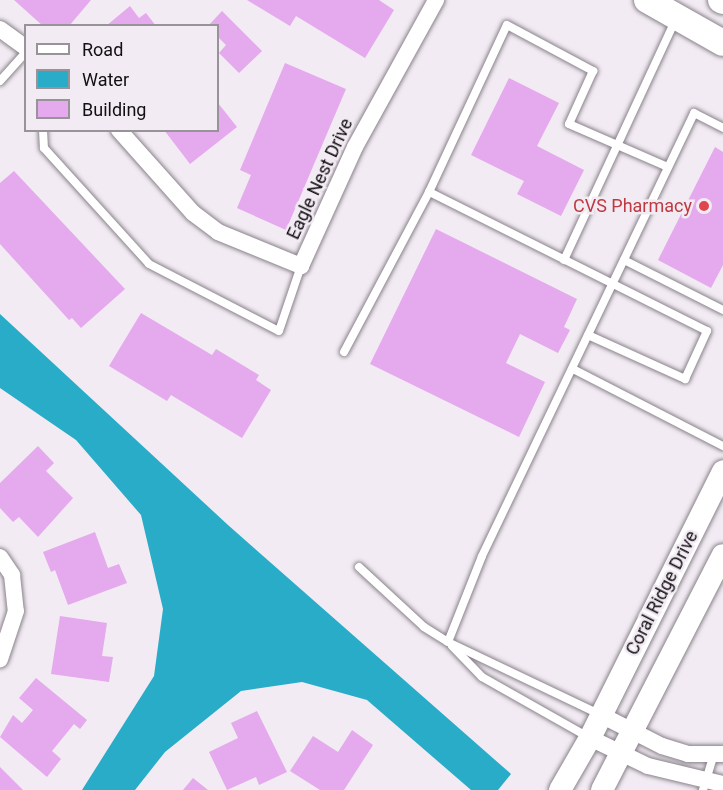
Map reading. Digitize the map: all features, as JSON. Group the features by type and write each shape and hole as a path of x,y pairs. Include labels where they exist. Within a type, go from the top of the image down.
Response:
{"main road":[{"path":"647,0 723,43"},
{"name":"Coral Ridge Drive","path":"560,790 590,738 723,471"},
{"name":"Coral Ridge Drive","path":"602,790 622,756 723,555"}],"street":[{"name":"Eagle Nest Drive","path":"121,132 193,213 218,232 302,266 355,147 436,0"},
{"path":"0,28 24,48"},
{"path":"0,557 12,575 16,611 0,659"},
{"path":"601,715 633,734 688,754 719,753"},
{"path":"590,738 622,756 659,770 705,785 723,784"}],"lane":[{"path":"564,260 619,146 676,17"},
{"path":"344,352 429,192 507,25 593,71 569,124 668,167"},
{"path":"0,81 24,52"},
{"path":"448,642 482,556 694,113 723,128"},
{"path":"43,132 44,148 149,264 279,331 302,266"},
{"path":"429,192 707,331 685,379 588,334"},
{"path":"624,260 723,310"},
{"path":"573,369 723,446"},
{"path":"359,567 424,627 448,642 601,715"},
{"path":"448,642 482,677 590,738"},
{"path":"705,785 719,753"}],"water":[{"path":"0,314 228,525 511,774 498,790 471,790 367,700 302,682 241,691 165,752 135,790 82,790 154,676 163,609 141,515 76,440 0,388"}],"building":[{"path":"14,0 91,0 71,24 41,24"},
{"path":"247,0 379,0 394,10 365,58 296,16 290,26"},
{"path":"130,6 139,18 146,13 154,24 108,24"},
{"path":"222,11 262,51 239,73 219,53 226,45 219,38 219,24 210,24"},
{"path":"285,63 346,89 286,230 237,208 251,175 240,170"},
{"path":"509,78 559,103 537,146 584,170 561,216 517,194 524,181 471,155"},
{"path":"219,104 237,127 190,164 166,132 219,132"},
{"name":"CVS Pharmacy","path":"715,147 723,152 723,265 711,288 658,260"},
{"path":"14,171 125,289 81,328 72,318 69,320 0,244 0,183"},
{"path":"436,229 577,299 564,327 570,330 558,353 520,334 506,363 545,382 519,437 370,364"},
{"path":"141,313 212,355 216,349 259,375 256,380 271,390 242,438 171,395 167,401 109,366"},
{"path":"38,446 54,463 46,471 73,498 38,537 19,517 13,522 0,508 0,483"},
{"path":"95,532 108,568 119,564 127,583 68,605 55,570 51,572 43,552"},
{"path":"60,616 107,623 102,656 113,657 109,682 51,674"},
{"path":"36,678 87,720 80,729 74,724 52,751 61,759 47,777 0,737 13,715 22,723 33,710 19,698"},
{"path":"257,711 287,772 259,785 256,777 227,790 209,752 238,738 231,723"},
{"path":"352,730 373,745 344,790 320,790 290,771 313,736 338,752"},
{"path":"0,767 23,790 0,790"},
{"path":"193,778 208,790 183,790"}],"place":[{"name":"CVS Pharmacy","path":"704,206"}]}
